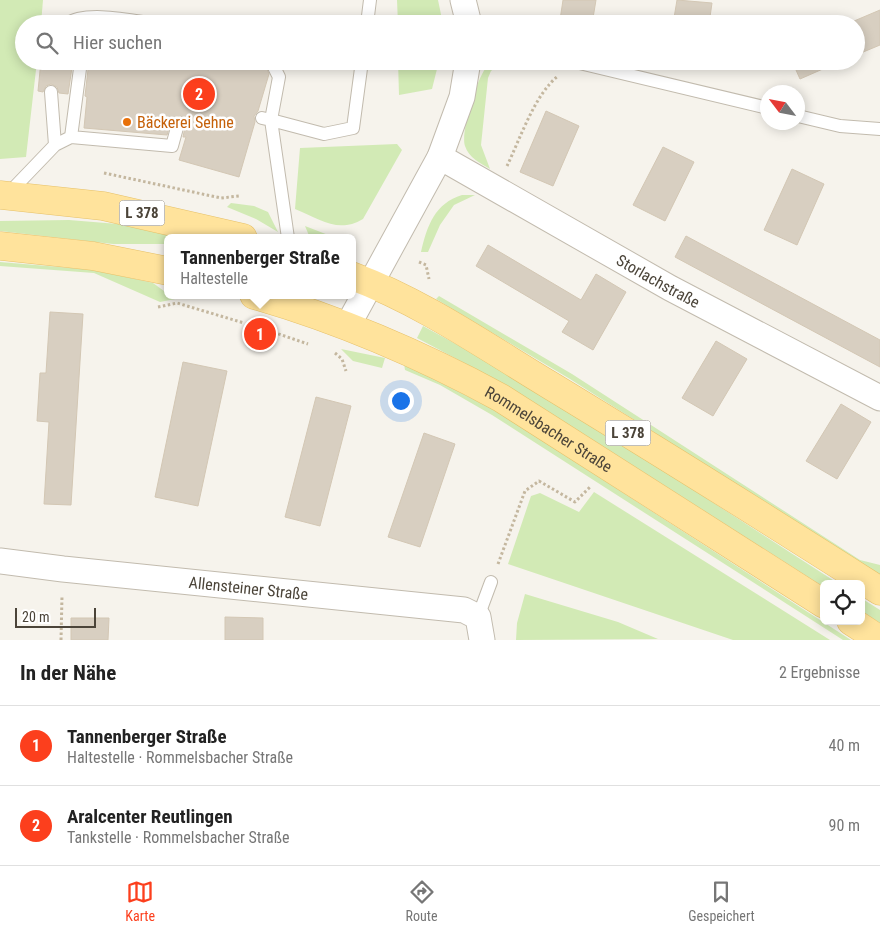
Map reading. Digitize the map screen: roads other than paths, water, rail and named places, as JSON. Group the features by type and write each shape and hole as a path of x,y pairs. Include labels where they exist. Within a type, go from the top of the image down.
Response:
{"main road":[{"name":"L 378","path":"4,195 103,206 226,234"},
{"path":"0,246 93,256 164,270"},
{"name":"L 378","path":"362,280 423,309 500,355 880,591"},
{"name":"Rommelsbacher Straße","path":"266,299 348,326 402,347 501,398 820,601"},
{"path":"856,625 880,640"}],"street":[{"path":"462,0 466,15"},
{"path":"348,326 362,280 440,157 462,96 466,70"},
{"name":"Storlachstraße","path":"440,157 670,288 880,398"},
{"name":"Allensteiner Straße","path":"0,561 63,570 464,610 481,630"}],"lane":[{"path":"368,15 370,0"},
{"path":"71,138 80,70"},
{"path":"276,70 279,77 267,119 287,234"},
{"path":"267,119 324,134 353,128 361,70"},
{"path":"589,70 760,106"},
{"path":"52,92 55,146"},
{"path":"805,118 840,126 880,129"},
{"path":"4,195 55,146 71,138 172,146 178,124"},
{"path":"481,630 491,582"}],"place":[{"name":"Aralcenter Reutlingen","path":"199,94"},
{"name":"Bäckerei Sehne","path":"127,122"},
{"name":"Tannenberger Straße","path":"260,334"}]}
